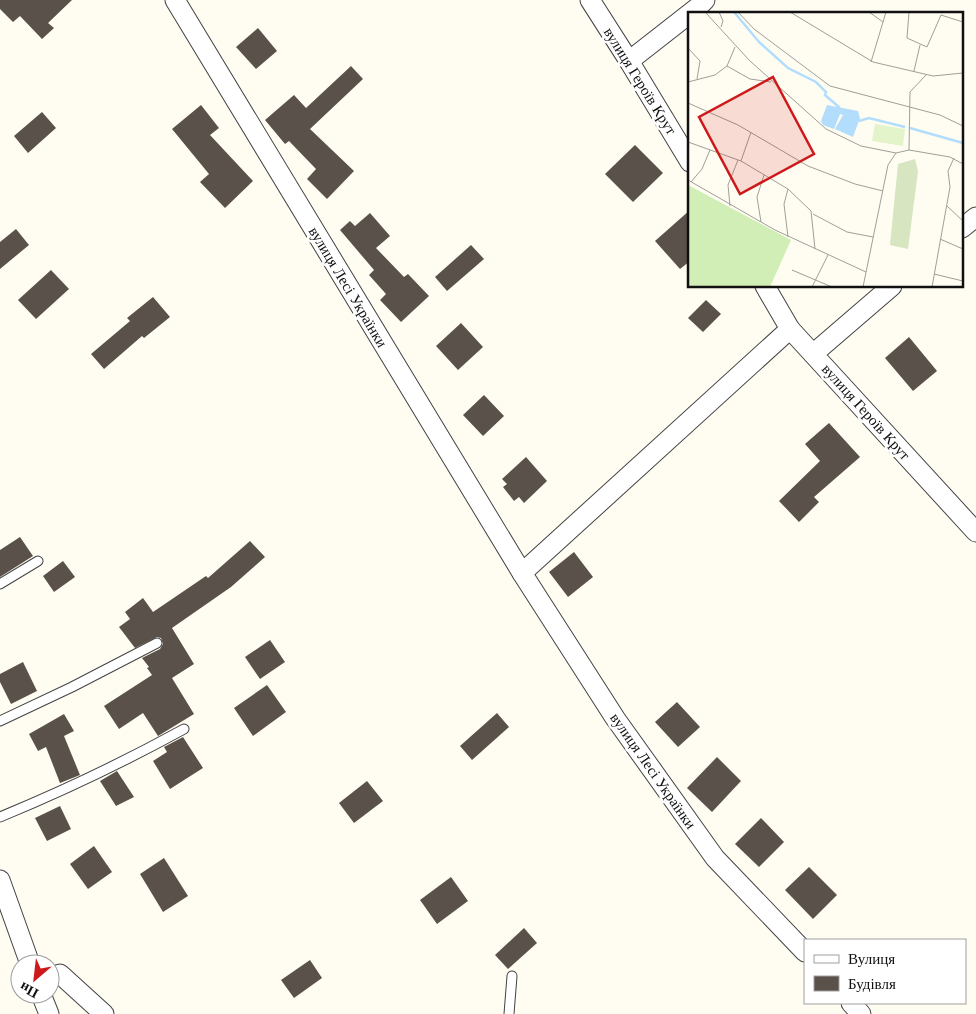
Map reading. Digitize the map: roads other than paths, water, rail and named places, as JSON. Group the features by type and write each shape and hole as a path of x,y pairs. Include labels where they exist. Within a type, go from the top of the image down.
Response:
{"street":[{"name":"вулиця Лесі Українки","path":"174,0 522,573 615,718 715,858 804,951"},
{"name":"вулиця Героїв Крут","path":"590,0 688,159"},
{"path":"692,12 705,0"},
{"path":"629,61 688,15"},
{"path":"964,226 976,217"},
{"name":"вулиця Героїв Крут","path":"765,288 790,329 976,532"},
{"path":"814,354 890,288"},
{"path":"522,573 790,329"},
{"path":"0,880 26,954"},
{"path":"60,974 104,1014"},
{"path":"852,1004 861,1014"}],"lane":[{"path":"0,584 38,561"},
{"path":"0,721 72,687 157,643"},
{"path":"0,817 44,799 127,759 184,728"},
{"path":"509,1014 512,976"}]}
